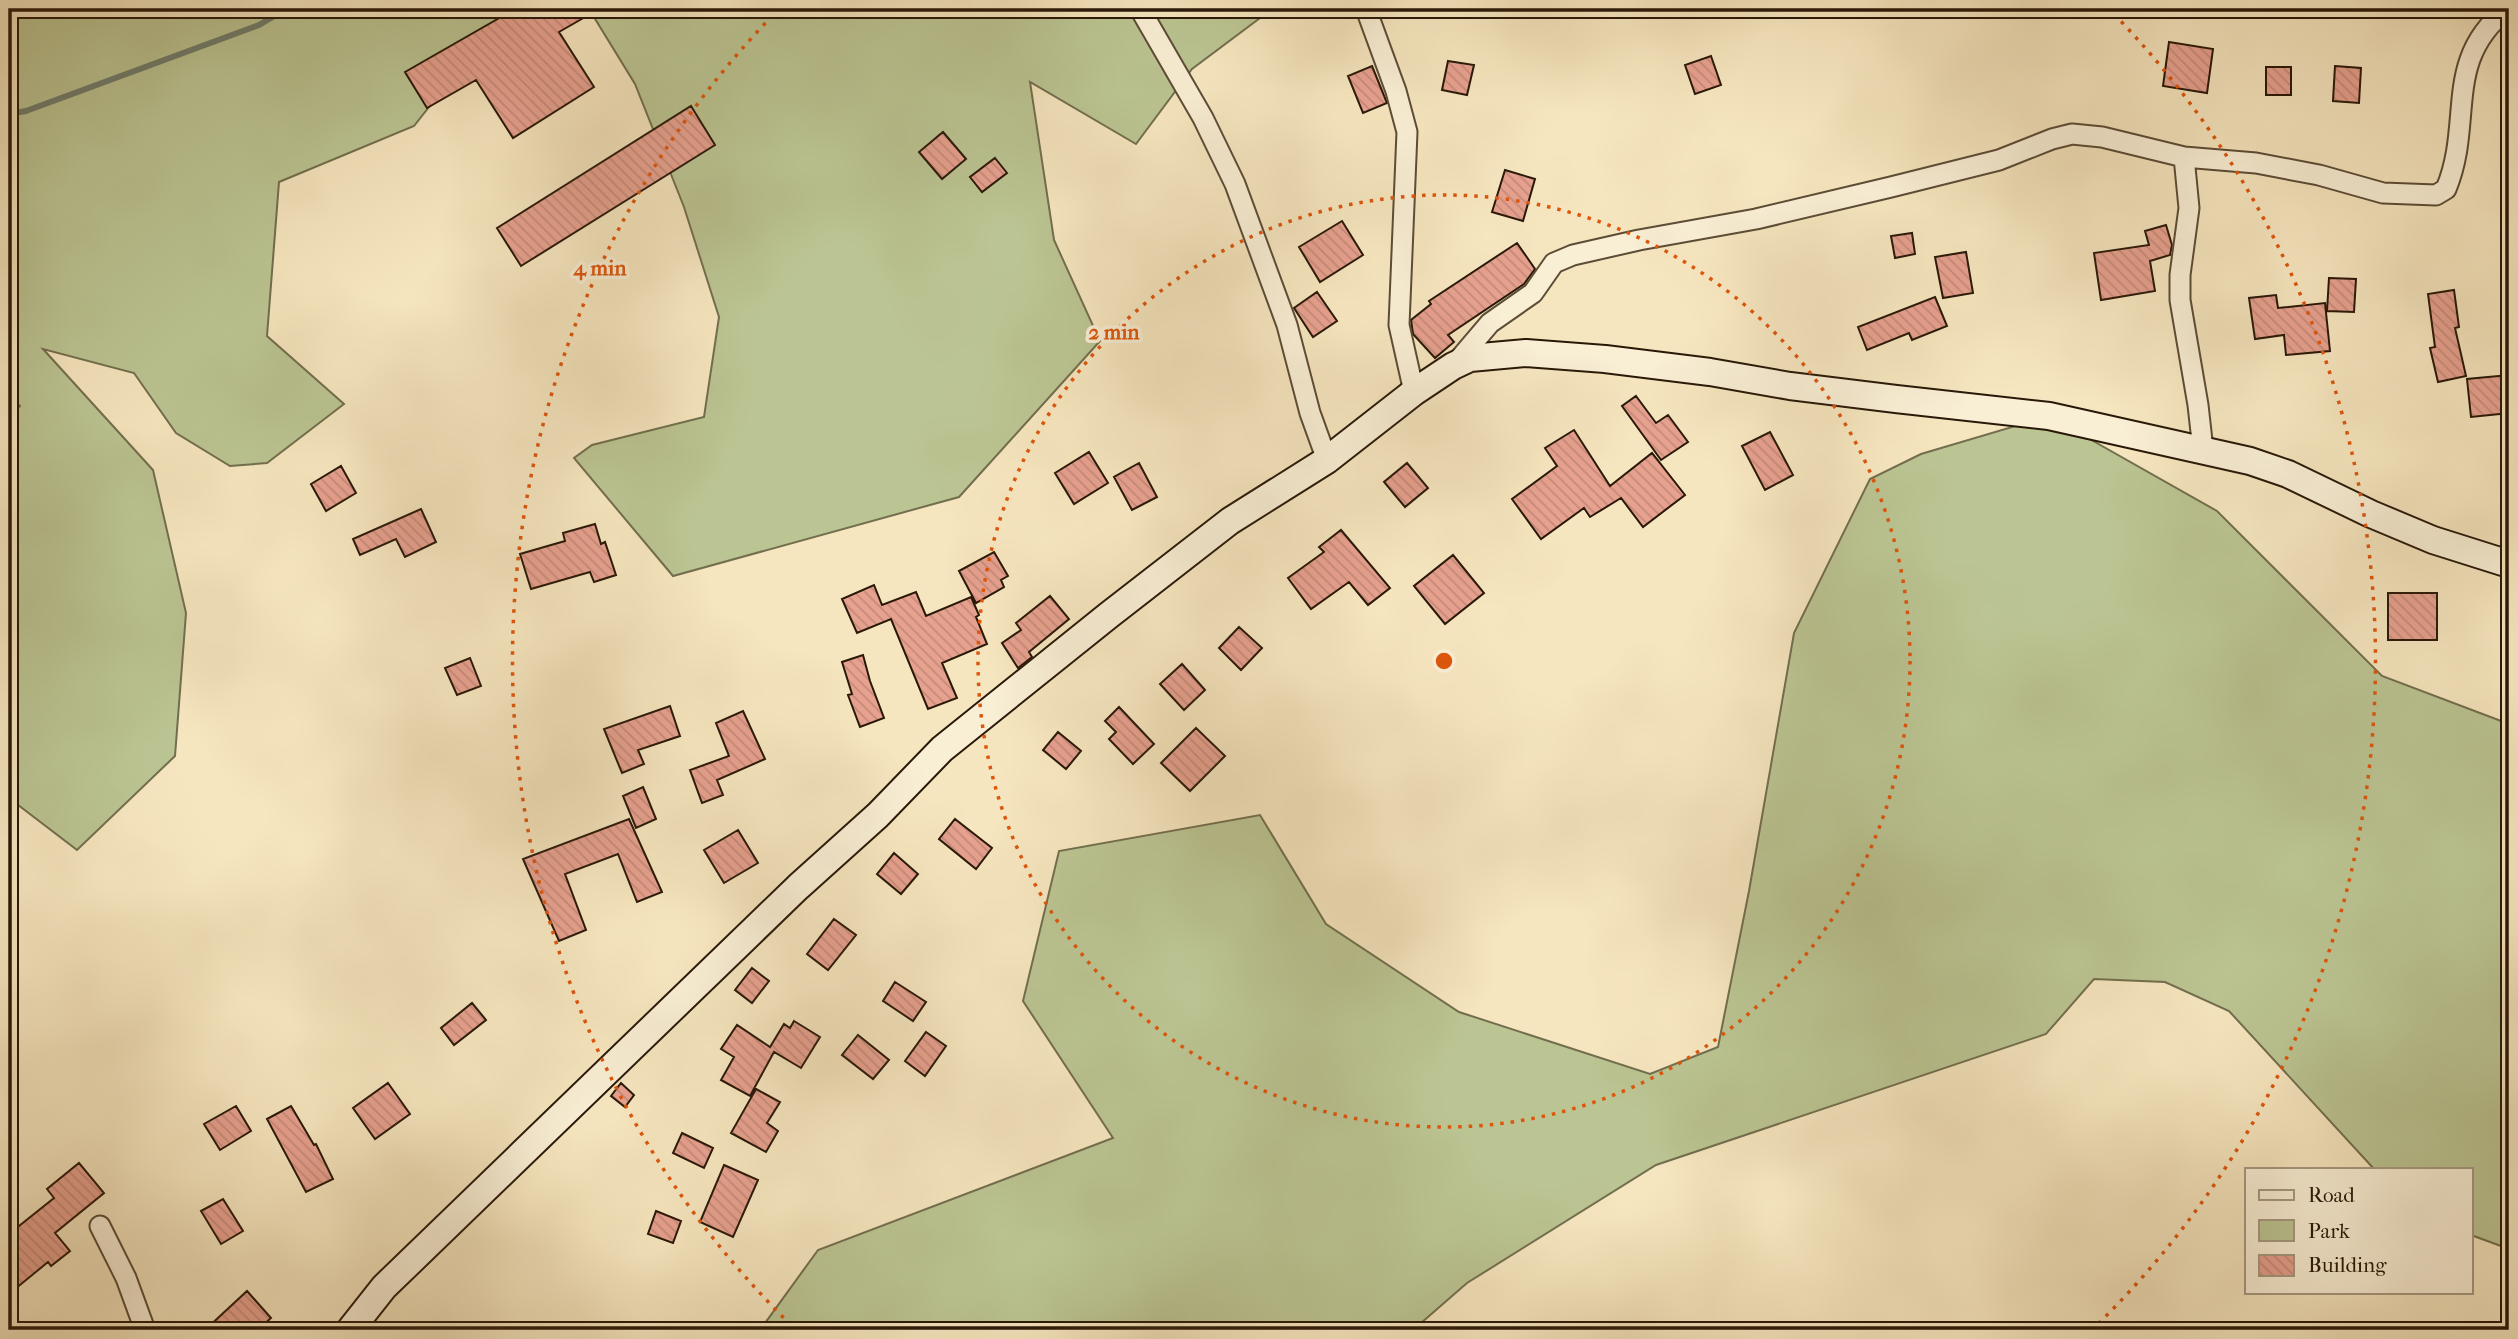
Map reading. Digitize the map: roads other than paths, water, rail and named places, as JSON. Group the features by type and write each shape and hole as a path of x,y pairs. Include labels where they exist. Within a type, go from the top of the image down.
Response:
{"street":[{"path":"1140,9 1203,118 1235,184 1287,324 1310,413 1327,460"},
{"path":"1366,9 1396,92 1407,132 1399,325 1414,392"},
{"path":"1453,366 1490,323 1534,293 1554,263 1573,255 1756,219 1891,187 1999,159 2072,134 2102,137 2185,157 2256,163 2319,175 2383,193 2436,195 2446,189 2457,158 2466,68 2478,38 2507,9"},
{"path":"2185,157 2189,208 2180,275 2180,300 2203,450"},
{"path":"350,1330 384,1287 797,887 878,815 942,749 1230,521 1327,460 1414,392 1470,358 1526,353 1605,359 1896,400 2049,416 2250,461 2288,474 2433,540 2509,564"},
{"path":"100,1226 126,1278 145,1330"}],"waterway":[{"path":"9,114 26,111 259,25 286,9"}]}
